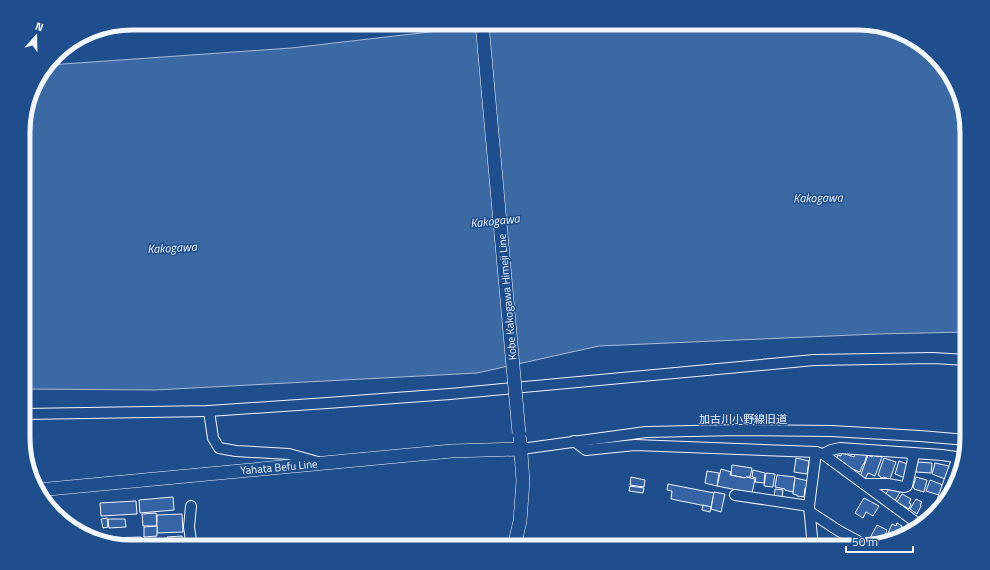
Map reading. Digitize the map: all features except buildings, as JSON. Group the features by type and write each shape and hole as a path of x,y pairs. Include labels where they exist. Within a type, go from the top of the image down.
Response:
{"main road":[{"name":"Kobe Kakogawa Himeji Line","path":"483,30 521,448 523,481 520,521 516,540"},
{"name":"Yahata Befu Line","path":"44,489 452,451 521,448"}],"street":[{"path":"30,414 209,411 327,403 450,394 814,360 933,358 960,360"},
{"path":"209,411 213,438 219,448 236,451 289,454 321,463"},
{"name":"加古川小野線旧道","path":"521,448 646,432 739,430 831,431 960,439"},
{"path":"574,442 586,450 635,445 820,453 840,448 958,458"},
{"path":"820,453 916,522"},
{"path":"812,540 809,509 820,453"},
{"path":"864,484 907,486 913,453"},
{"path":"735,495 809,509 858,540"},
{"path":"191,506 189,527 191,540"}],"water":[{"name":"Kakogawa","path":"447,30 858,30 884,33 897,38 920,51 935,65 943,75 955,99 958,112 960,125 960,332 877,334 599,346 477,373 155,390 30,389 30,132 35,99 47,75 55,65 291,48"}]}
